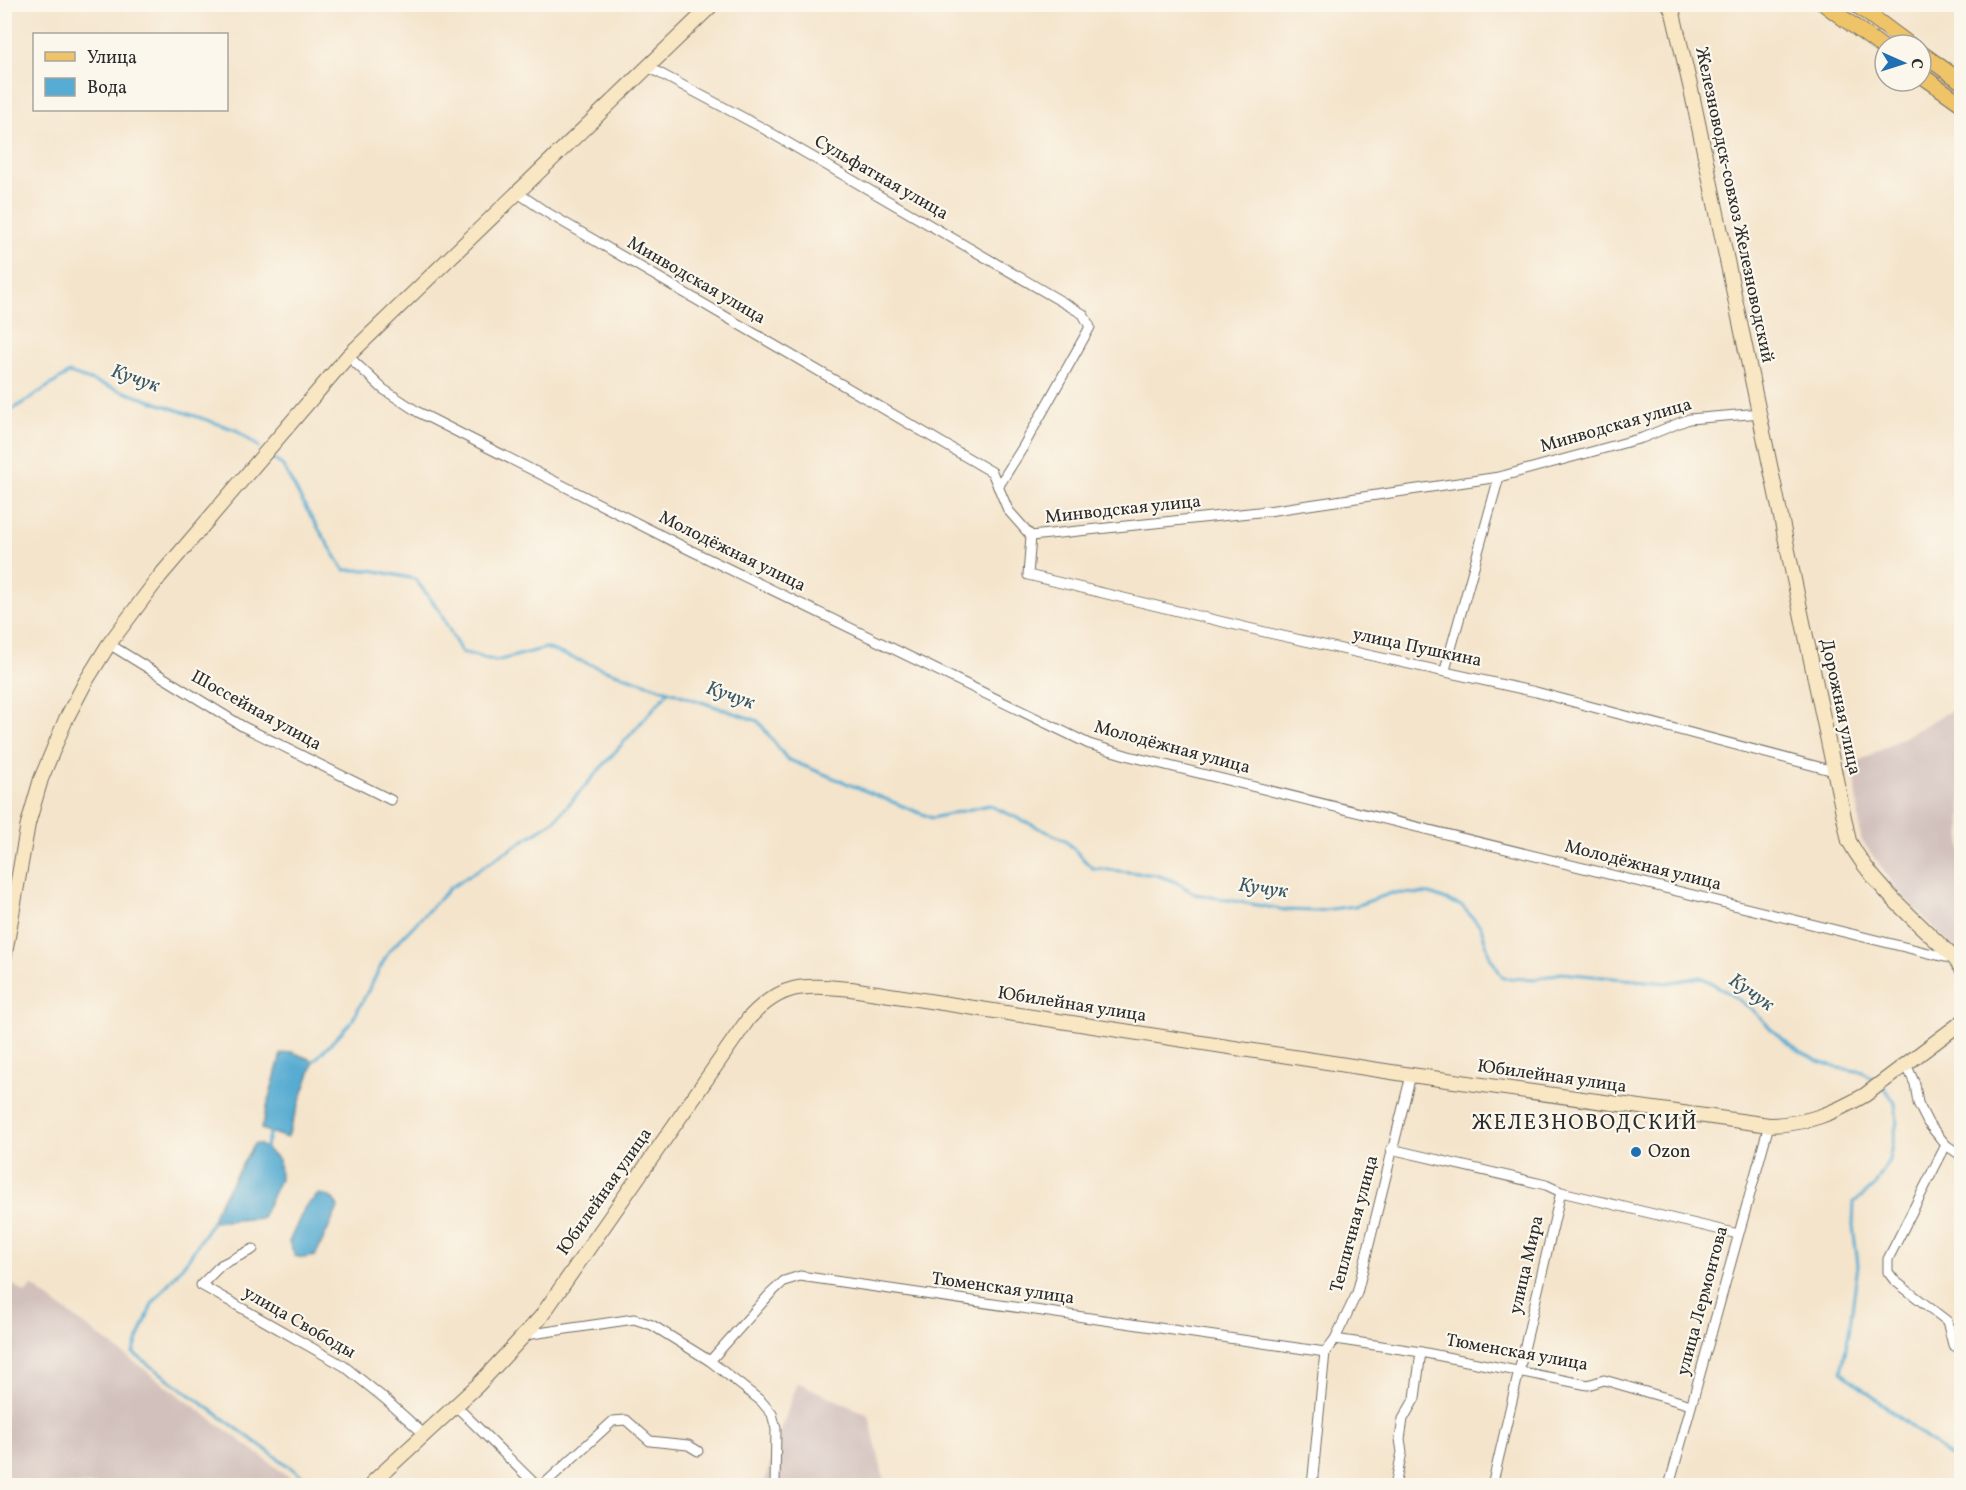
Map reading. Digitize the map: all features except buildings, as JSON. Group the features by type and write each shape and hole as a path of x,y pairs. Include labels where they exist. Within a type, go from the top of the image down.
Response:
{"main road":[{"path":"1824,4 1873,40"},
{"path":"1855,4 1895,33"},
{"path":"1933,61 1962,82"},
{"path":"1933,83 1962,104"}],"street":[{"path":"4,959 26,835 41,779 66,719 86,681 109,645 160,576 348,356 713,4"},
{"name":"Железноводск-совхоз Железноводский","path":"1669,4 1692,94 1761,413"},
{"name":"Сульфатная улица","path":"648,67 759,126 1083,314 1090,327 998,487"},
{"name":"Минводская улица","path":"518,193 546,212 992,472 1008,510 1031,536 1268,511 1499,477 1642,438 1689,419 1761,413"},
{"name":"Молодёжная улица","path":"348,356 383,389 418,412 690,550 1089,744 1129,756 1958,964"},
{"name":"Дорожная улица","path":"1761,413 1849,841 1857,856 1875,879 1958,964"},
{"path":"1445,670 1499,477"},
{"name":"улица Пушкина","path":"1031,536 1028,575 1269,633 1445,670 1557,697 1834,771"},
{"name":"Шоссейная улица","path":"109,645 242,726 391,800"},
{"name":"Юбилейная улица","path":"374,1484 478,1386 540,1318 749,1018 765,1001 783,992 801,987 851,989 1411,1075 1769,1125 1810,1121 1834,1112 1865,1095 1888,1075 1962,1022"},
{"path":"1906,1064 1915,1084 1918,1103 1928,1123 1946,1145 1962,1156"},
{"name":"Тепличная улица","path":"1325,1352 1335,1339 1357,1293 1411,1075"},
{"name":"улица Лермонтова","path":"1669,1485 1769,1125"},
{"path":"1946,1145 1888,1259 1888,1272 1895,1281 1947,1321 1953,1345 1962,1350"},
{"path":"1391,1149 1546,1185 1561,1192 1738,1234"},
{"name":"улица Мира","path":"1492,1485 1561,1192"},
{"name":"улица Свободы","path":"253,1249 220,1265 201,1285 344,1366 425,1435"},
{"name":"Тюменская улица","path":"710,1361 770,1294 784,1281 800,1276 1325,1352"},
{"path":"525,1335 634,1319 652,1325 710,1361 761,1401 772,1414 776,1429 774,1485"},
{"name":"Тюменская улица","path":"1335,1339 1421,1352 1588,1385 1604,1380 1691,1405"},
{"path":"1312,1485 1325,1352"},
{"path":"1395,1485 1402,1452 1400,1438 1403,1419 1415,1398 1421,1352"},
{"path":"456,1406 537,1485"},
{"path":"542,1485 613,1421 626,1420 650,1441 688,1445 698,1451"}],"shaded area":[{"path":"1961,705 1961,956 1898,891 1861,839 1854,765"},
{"path":"14,1285 25,1293 32,1286 300,1485 5,1485 5,1297"},
{"path":"797,1382 869,1415 885,1485 763,1486"}],"water":[{"path":"292,1052 314,1061 287,1138 261,1129 281,1054"},
{"path":"254,1144 259,1144 279,1160 280,1179 262,1218 212,1222 215,1211"},
{"path":"319,1194 331,1198 338,1208 315,1256 303,1258 295,1256 289,1242 305,1207"}],"waterway":[{"name":"Кучук","path":"4,415 69,373 236,430 259,447"},
{"name":"Кучук","path":"272,458 283,466 344,570 371,570 415,579 439,610 461,652 496,661 546,648 758,721 787,759 932,818 989,805 1065,840 1092,868 1157,875 1176,882 1195,894 1285,910 1316,911 1355,906 1392,893 1430,894 1462,906 1481,927 1490,957 1503,978 1535,979 1561,973 1667,983 1701,977 1752,1009 1774,1032 1797,1050 1818,1061 1839,1068 1863,1072 1877,1082"},
{"path":"314,1061 352,1021 389,951 450,888 554,821 669,691"},
{"name":"Кучук","path":"1883,1085 1895,1103 1897,1122 1889,1160 1874,1187 1854,1202 1853,1226 1858,1265 1841,1372 1962,1466"},
{"path":"265,1149 270,1132"},
{"path":"212,1222 189,1258 152,1304 133,1353 316,1486"}],"place":[{"name":"Ozon","path":"1636,1152"}],"district":[{"name":"ЖЕЛЕЗНОВОДСКИЙ","path":"1585,1123"}]}
